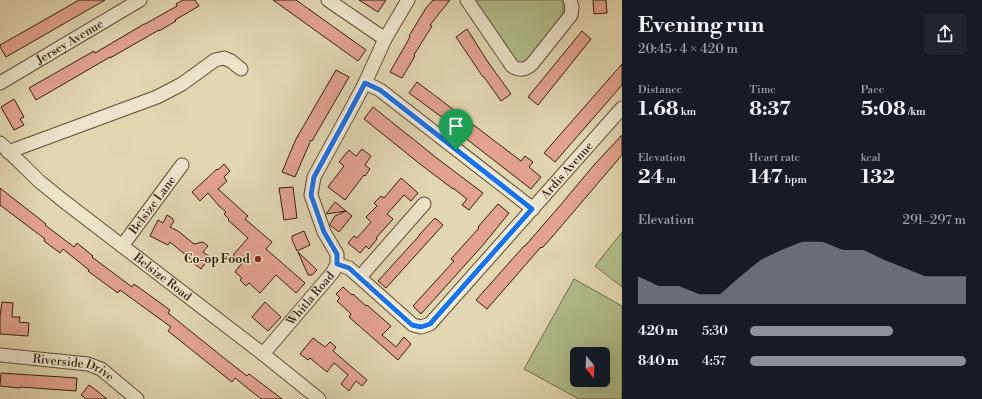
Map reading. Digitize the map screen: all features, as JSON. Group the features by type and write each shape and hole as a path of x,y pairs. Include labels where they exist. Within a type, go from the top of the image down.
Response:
{"street":[{"name":"Jersey Avenue","path":"0,83 140,0"},
{"path":"328,0 385,39"},
{"name":"Whitla Road","path":"263,354 333,272 337,264 337,254 324,232 311,195 314,177 365,83 385,39 408,0"},
{"path":"467,0 512,66 522,69 529,67 532,64 571,15 572,7 570,0"},
{"name":"Belsize Road","path":"241,70 231,61 224,58 215,60 182,84 157,97 4,148 39,181 61,199 263,354 319,399"},
{"path":"365,83 380,90 532,209"},
{"name":"Ardis Avenue","path":"337,264 349,268 412,325 421,327 430,324 622,108"},
{"name":"Belsize Lane","path":"122,246 182,165"},
{"path":"360,277 424,204"},
{"name":"Riverside Drive","path":"0,355 88,364 101,369 137,399"}],"green space":[{"path":"471,0 562,0 563,15 528,61 518,64"},
{"path":"622,232 622,287 595,266"},
{"path":"574,279 622,306 622,399 579,399 524,369"}],"building":[{"path":"79,0 105,0 6,57 0,45"},
{"path":"183,0 195,0 199,6 159,31 110,57 36,100 29,88 94,51 95,53 177,6 176,4"},
{"path":"273,0 296,0 366,50 358,61"},
{"path":"359,0 386,0 378,12"},
{"path":"433,0 450,0 430,25 432,26 402,78 390,72 410,37 409,36 426,8"},
{"path":"593,0 606,0 607,13 594,14"},
{"path":"467,29 511,94 501,101 456,37"},
{"path":"582,31 591,39 538,105 528,97"},
{"path":"622,64 622,85 555,162 544,153"},
{"path":"336,70 349,77 312,141 311,140 295,177 282,172 296,139"},
{"path":"417,82 521,161 525,156 533,162 529,167 541,177 531,189 442,120 443,118 409,93"},
{"path":"14,99 24,117 20,119 24,125 14,130 1,107"},
{"path":"373,107 483,193 469,210 462,205 467,199 364,119"},
{"path":"622,135 622,155 552,237 542,248 541,247 487,309 476,300 525,246 594,165"},
{"path":"362,149 371,156 365,165 370,169 345,200 328,187 344,166 339,162 349,150 356,156"},
{"path":"224,164 230,171 224,177 227,181 218,189 248,216 245,219 272,242 266,249 305,283 296,293 276,275 260,293 249,283 246,286 240,280 242,278 235,272 242,263 233,255 248,238 228,220 229,219 224,214 226,212 208,193 200,201 192,192"},
{"path":"401,178 418,193 411,201 404,195 387,214 393,219 376,238 377,239 369,249 366,246 360,253 348,243 354,236 357,238 371,222 366,217 377,206 374,203 381,196 384,198"},
{"path":"293,187 297,218 284,220 279,188"},
{"path":"0,188 74,247 77,243 93,256 92,257 132,287 134,284 170,310 168,313 219,354 247,376 249,374 282,399 261,399 235,378 232,382 168,331 171,327 120,290 118,293 111,288 88,271 89,270 63,249 60,253 44,241 45,239 0,205"},
{"path":"335,202 346,211 326,214"},
{"path":"498,204 509,213 483,245 421,314 413,306 454,261 451,259"},
{"path":"346,211 352,216 339,232 330,224 335,216"},
{"path":"167,215 174,221 170,227 178,231 194,244 203,242 208,246 203,252 210,257 201,269 170,242 168,245 150,236 158,220 163,223"},
{"path":"435,218 443,225 386,288 378,281"},
{"path":"304,231 310,245 297,251 292,240 292,236"},
{"path":"298,252 317,270 312,275 308,275"},
{"path":"343,287 391,326 382,335 396,347 404,337 411,344 398,360 349,317 351,314 337,301 340,298 336,294"},
{"path":"2,302 13,303 12,317 20,317 19,322 29,323 28,336 0,334"},
{"path":"265,302 281,317 268,331 252,317"},
{"path":"313,338 325,347 330,342 336,347 333,351 367,380 362,386 356,381 349,391 341,384 348,375 334,363 327,372 310,358 308,360 300,354"},
{"path":"1,373 77,378 76,391 0,386"},
{"path":"89,385 107,399 86,399 81,395"}],"place":[{"name":"Co-op Food","path":"258,259"}],"route":[{"path":"365,83 380,90 456,150 532,209 430,324 421,327 412,325 349,268 337,264 337,254 324,232 311,195 314,177 365,83"}]}
